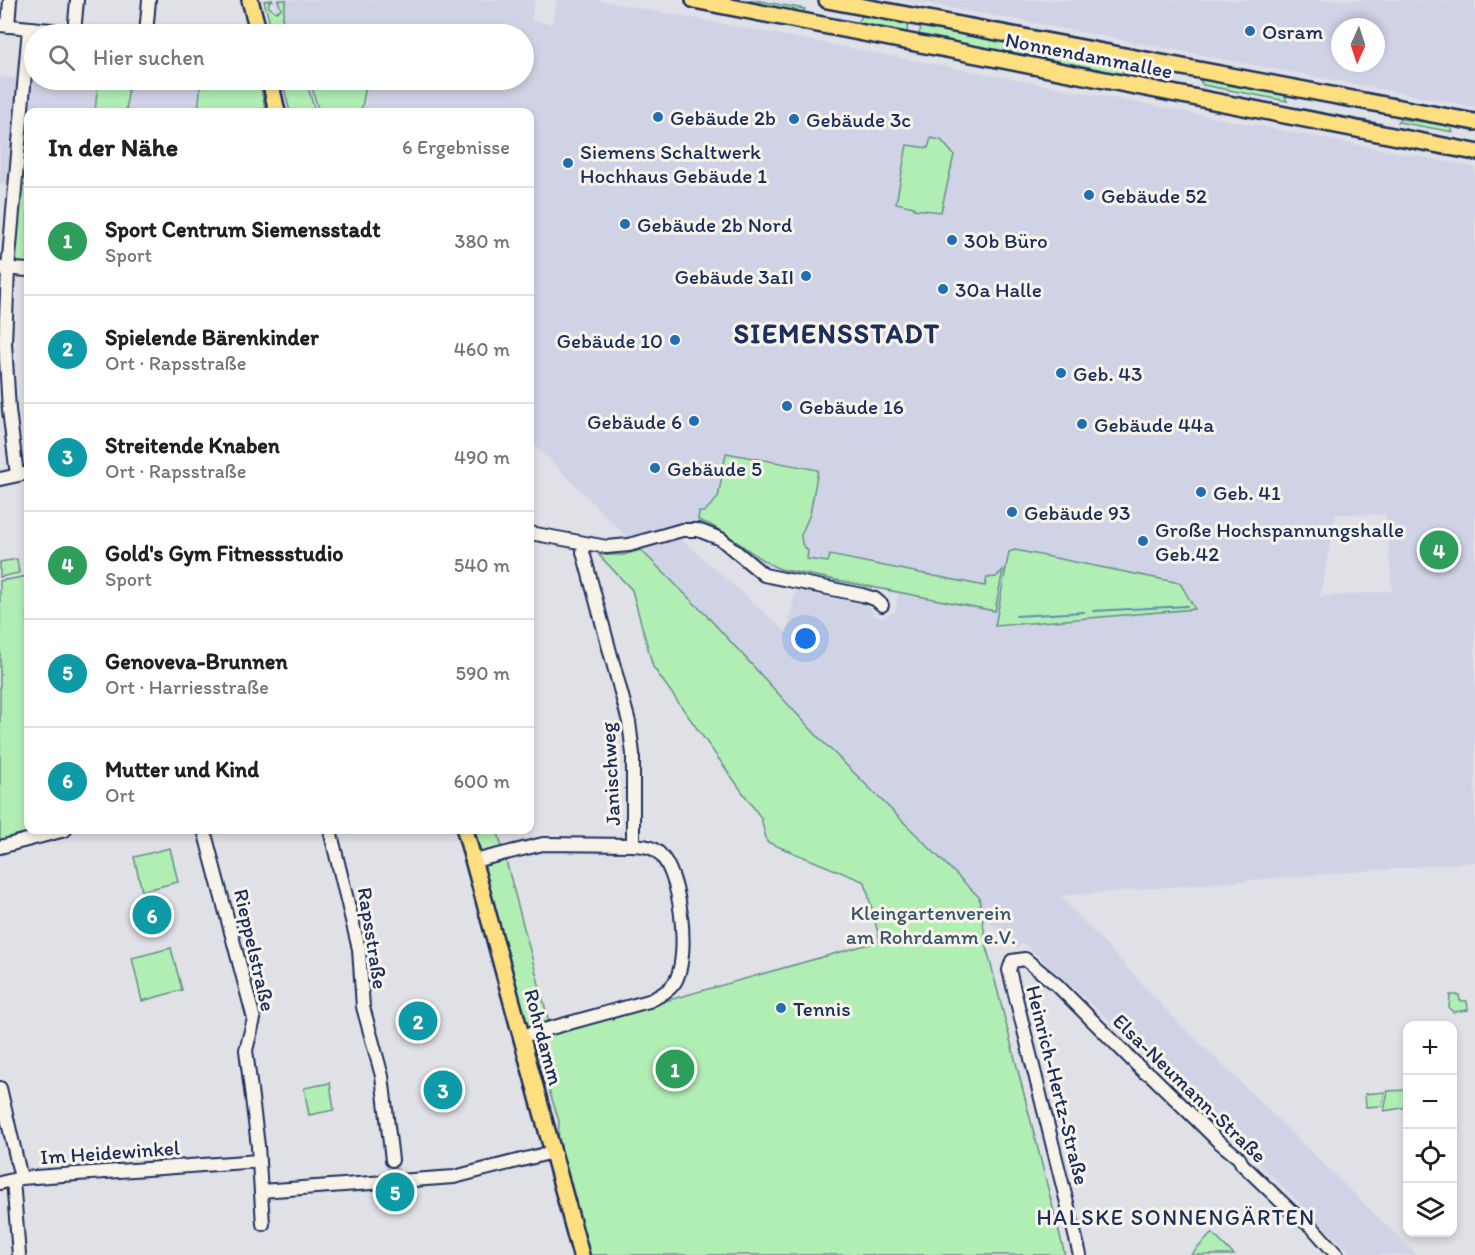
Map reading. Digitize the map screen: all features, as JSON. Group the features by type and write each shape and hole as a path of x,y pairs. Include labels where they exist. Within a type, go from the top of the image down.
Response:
{"main road":[{"path":"250,0 256,24"},
{"name":"Nonnendammallee","path":"694,0 1475,152"},
{"name":"Nonnendammallee","path":"827,0 1475,122"},
{"path":"272,90 276,108"},
{"name":"Rohrdamm","path":"466,834 581,1255"}],"street":[{"path":"10,0 4,25 24,27"},
{"path":"75,24 77,0"},
{"path":"147,24 149,0"},
{"path":"0,479 23,474 6,378 4,268 24,76"},
{"path":"4,268 24,270"},
{"path":"534,534 584,544 616,547 682,530 706,531 721,539 764,575 862,595 875,599 882,605"},
{"name":"Janischweg","path":"522,1036 649,1001 662,994 675,983 678,977 681,924 675,883 669,867 659,853 646,846 633,844 632,737 620,684 583,552 584,544"},
{"path":"0,847 50,834"},
{"name":"Rieppelstraße","path":"205,834 254,1019 246,1050 259,1161 262,1224"},
{"name":"Rapsstraße","path":"331,834 359,949 363,974 363,1007 382,1076 393,1171"},
{"path":"474,861 543,844 633,844"},
{"name":"Elsa-Neumann-Straße","path":"1012,960 1025,959 1057,985 1072,999 1074,1005 1165,1088 1167,1093 1218,1141 1239,1158 1242,1164 1283,1204 1312,1227 1337,1255"},
{"name":"Heinrich-Hertz-Straße","path":"1012,960 1009,970 1080,1255"},
{"name":"Im Heidewinkel","path":"0,1088 17,1179 19,1255"},
{"path":"261,1191 393,1171 480,1173 553,1152"},
{"name":"Im Heidewinkel","path":"17,1179 259,1161"},
{"path":"0,1183 17,1179"}],"shaded area":[{"path":"273,0 535,0 531,20 552,24 557,0 597,0 1475,167 1475,862 1060,896 1170,1014 1417,1255 1353,1255 1124,1033 1023,943 1017,948 983,915 979,897 819,738 707,616 639,548 681,539 787,633 795,591 867,604 875,615 882,618 895,611 898,594 779,571 760,564 714,527 697,523 666,526 628,538 534,444 534,108 302,108 297,90 534,90 534,24 279,24","holes":["1336,514 1386,515 1392,591 1320,597"]},
{"path":"908,0 1475,0 1475,107 1023,21"},
{"path":"0,77 16,79 10,162 24,163 24,186 0,183"},
{"path":"31,90 261,90 265,108 29,108"}],"green space":[{"path":"273,0 269,2 269,7 276,12 281,9 278,0 286,0 281,24 270,24 264,1"},
{"path":"732,0 754,0 805,9 802,13"},
{"path":"864,13 908,22 907,32 857,24"},
{"path":"922,25 1124,63 1122,75 921,36 919,34"},
{"path":"1198,77 1284,93 1287,101 1203,85"},
{"path":"1143,79 1383,124 1384,126"},
{"path":"97,90 128,90 126,108 95,108"},
{"path":"200,90 261,90 265,108 198,108"},
{"path":"284,90 309,90 314,108 289,108"},
{"path":"313,90 365,90 362,108 318,108"},
{"path":"1400,119 1449,125 1453,132 1398,122"},
{"path":"931,138 941,140 954,155 941,212 914,209 914,207 896,203 907,145 928,148"},
{"path":"16,184 24,185 24,270 8,269"},
{"path":"726,453 818,470 810,514 801,535 802,544 808,551 807,559 828,562 830,555 985,586 987,578 996,577 1003,570 995,611 780,569 769,564 720,530 698,520 699,512 704,512 718,498"},
{"name":"Kleingartenverein am Rohrdamm e.V.","path":"641,550 707,616 819,738 979,897 988,953 1065,1255 588,1255 558,1145 559,1121 534,1043 536,1037 880,941 865,882 767,842 761,818 653,667 632,590 599,555 623,555"},
{"path":"1015,550 1180,583 1195,609 995,626 1009,552"},
{"path":"17,559 19,573 0,577 0,562"},
{"path":"24,577 24,834 29,834 0,841 0,581"},
{"path":"476,834 498,834 502,847 481,852"},
{"path":"170,848 178,882 142,891 134,857"},
{"path":"505,857 549,1022 531,1027 525,1024 482,867 483,863"},
{"path":"171,948 182,990 142,1001 132,958"},
{"path":"1450,995 1459,995 1460,1001 1467,1001 1468,1010 1453,1012 1449,1008"},
{"path":"330,1083 334,1110 309,1115 304,1088"},
{"path":"1403,1090 1403,1108 1384,1111 1388,1091"},
{"path":"1385,1092 1382,1106 1366,1107 1365,1094"},
{"name":"HALSKE SONNENGÄRTEN","path":"1212,1233 1234,1255 1191,1255"}],"waterway":[{"path":"1093,611 1187,606"},
{"path":"1016,616 1084,612"}],"tunnel":[{"path":"392,1160 393,1172"}],"place":[{"name":"Osram","path":"1250,31"},
{"name":"Gebäude 2b","path":"658,117"},
{"name":"Gebäude 3c","path":"794,119"},
{"name":"Siemens Schaltwerk Hochhaus Gebäude 1","path":"568,163"},
{"name":"Gebäude 52","path":"1089,195"},
{"name":"Gebäude 2b Nord","path":"625,224"},
{"name":"30b Büro","path":"952,240"},
{"name":"Gebäude 3aII","path":"806,276"},
{"name":"30a Halle","path":"943,289"},
{"name":"Gebäude 10","path":"675,340"},
{"name":"Geb. 43","path":"1061,373"},
{"name":"Gebäude 16","path":"787,406"},
{"name":"Gebäude 6","path":"694,421"},
{"name":"Gebäude 44a","path":"1082,424"},
{"name":"Gebäude 5","path":"655,468"},
{"name":"Geb. 41","path":"1201,492"},
{"name":"Gebäude 93","path":"1012,512"},
{"name":"Große Hochspannungshalle Geb.42","path":"1143,541"},
{"name":"Gold's Gym Fitnessstudio","path":"1439,550"},
{"name":"Mutter und Kind","path":"152,915"},
{"name":"Tennis","path":"781,1008"},
{"name":"Spielende Bärenkinder","path":"418,1021"},
{"name":"Sport Centrum Siemensstadt","path":"675,1069"},
{"name":"Streitende Knaben","path":"443,1090"},
{"name":"Genoveva-Brunnen","path":"395,1192"}],"district":[{"name":"SIEMENSSTADT","path":"837,333"},
{"name":"HALSKE SONNENGÄRTEN","path":"1176,1217"}]}
